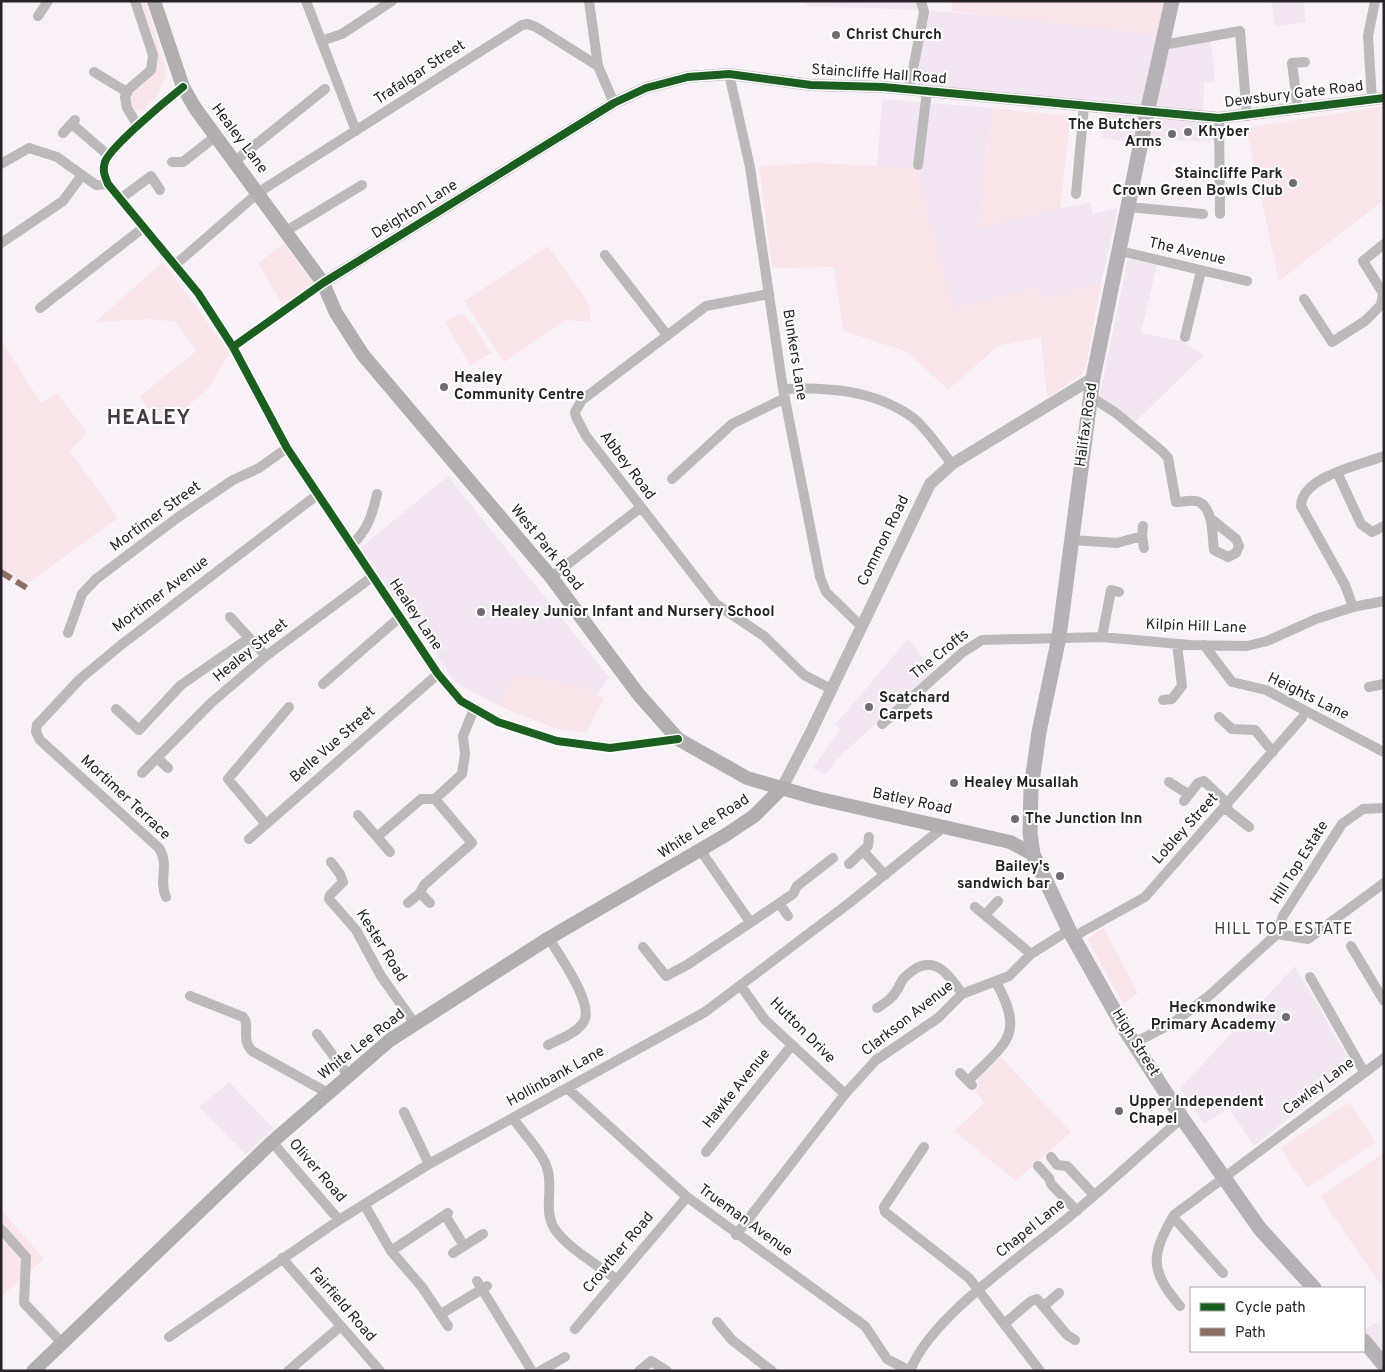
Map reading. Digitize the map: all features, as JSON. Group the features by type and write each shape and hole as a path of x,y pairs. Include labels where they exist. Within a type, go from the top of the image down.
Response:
{"main road":[{"name":"Healey Lane","path":"154,1 183,87 195,108 259,192 323,283"},
{"name":"Halifax Road","path":"1033,854 1030,833 1031,789 1039,732 1059,637 1094,378 1147,113 1172,1"},
{"name":"West Park Road","path":"323,283 336,313 363,355 551,577 638,695 678,739 747,778 782,788"},
{"name":"Batley Road","path":"782,788 816,798 1010,842 1033,854"},
{"name":"White Lee Road","path":"40,1368 62,1343 272,1142 392,1039 549,938 701,851 754,816 782,788"},
{"name":"High Street","path":"1033,854 1071,934 1134,1043 1182,1118 1260,1229 1313,1287"},
{"path":"1365,1342 1384,1365"}],"street":[{"path":"38,16 48,1"},
{"path":"135,1 153,55 151,70 125,97 127,108 138,126"},
{"path":"306,1 356,131"},
{"path":"321,41 342,34 392,1"},
{"path":"588,1 598,66 614,103"},
{"path":"909,90 924,12 921,1"},
{"path":"1375,1 1368,36 1378,99"},
{"name":"Trafalgar Street","path":"174,266 259,192 522,25 528,24 536,27 598,66"},
{"path":"1163,44 1240,31 1247,116"},
{"path":"1298,110 1292,64 1305,62"},
{"path":"94,72 128,92"},
{"name":"Staincliffe Hall Road","path":"614,103 646,88 664,83 688,77 729,74 811,84 927,91 1147,113"},
{"name":"Bunkers Lane","path":"729,74 750,167 784,393 820,577 826,592 861,626"},
{"path":"1,164 30,148 57,157 96,185 108,184 103,171 105,160 138,126 183,87"},
{"path":"235,162 325,89"},
{"path":"918,165 927,91"},
{"name":"Dewsbury Gate Road","path":"1147,113 1219,118 1378,99"},
{"name":"Deighton Lane","path":"233,347 323,283 614,103"},
{"path":"1076,194 1084,106"},
{"path":"1219,118 1220,214"},
{"path":"63,133 73,122 109,156"},
{"path":"172,162 183,162 216,136"},
{"path":"1,243 63,201 82,175"},
{"path":"120,199 151,176 160,190"},
{"name":"Healey Lane","path":"108,184 198,293 233,347 286,448 438,674 461,701 498,722 557,741 610,748 678,739"},
{"path":"286,231 362,185"},
{"path":"1129,206 1203,214"},
{"path":"40,308 143,228"},
{"path":"1304,299 1332,342 1365,320 1381,305 1383,293 1362,261 1384,244"},
{"name":"The Avenue","path":"1120,251 1248,281"},
{"path":"605,255 667,335"},
{"path":"1185,337 1201,271"},
{"name":"Abbey Road","path":"769,294 706,306 582,400 575,412 586,436 716,604 764,636 804,675 831,689"},
{"name":"Common Road","path":"782,788 930,484 952,464 1094,378"},
{"path":"672,479 732,424 784,393 820,387 866,394 913,418 952,464"},
{"path":"1091,397 1116,413 1168,458 1176,502 1198,501 1205,506 1210,518"},
{"name":"Mortimer Street","path":"68,633 82,594 96,579 177,518 233,480 259,468 286,448"},
{"path":"1353,607 1345,585 1301,506 1302,497 1308,488 1337,472 1384,456"},
{"path":"1337,472 1361,524 1372,532 1384,526"},
{"path":"351,546 364,533 372,519 377,494"},
{"name":"Mortimer Avenue","path":"36,732 37,725 87,673 120,645 317,495"},
{"path":"551,577 640,508"},
{"path":"1072,540 1117,543 1142,531 1144,548"},
{"name":"Healey Street","path":"142,772 158,759 212,702 266,656 372,577"},
{"path":"1102,637 1111,590 1119,592"},
{"name":"Kilpin Hill Lane","path":"1059,637 1102,637 1177,644 1247,646 1267,641 1316,619 1353,607 1384,601"},
{"path":"323,684 400,616"},
{"path":"230,617 266,656"},
{"name":"The Crofts","path":"882,724 963,652 982,640 1059,637"},
{"path":"116,709 139,730 181,685 249,638"},
{"path":"1163,700 1172,699 1182,686 1177,644"},
{"name":"Heights Lane","path":"1204,645 1232,682 1266,690 1384,752"},
{"name":"Belle Vue Street","path":"249,839 438,674"},
{"path":"1369,687 1384,684"},
{"path":"264,824 228,779 289,707"},
{"path":"377,837 422,799 435,799 462,774 465,754 463,736 474,708"},
{"path":"1218,717 1232,729 1255,730 1273,752"},
{"name":"Lobley Street","path":"1071,934 1145,897 1227,806 1302,718"},
{"name":"Mortimer Terrace","path":"36,732 40,740 159,848 165,865 162,889 166,897"},
{"path":"158,759 168,768"},
{"path":"1169,782 1186,798 1198,783 1204,781 1249,828"},
{"path":"408,903 420,893 424,885 472,843 435,799"},
{"name":"Hill Top Estate","path":"1134,1043 1172,1022 1210,995 1277,934 1283,916 1342,824 1363,809 1384,808"},
{"path":"358,815 390,852"},
{"name":"Hollinbank Lane","path":"169,1337 339,1220 429,1164 705,1012 885,875 945,826"},
{"path":"849,864 864,852 868,846 869,836"},
{"path":"701,851 750,922"},
{"path":"864,852 885,875"},
{"path":"643,947 666,976 687,965 793,894 797,886 833,858"},
{"name":"Kester Road","path":"331,862 340,874 343,882 330,895 329,899 356,930 382,976 415,1024"},
{"path":"1277,934 1308,939 1384,884"},
{"path":"420,893 430,903"},
{"path":"985,915 998,901"},
{"path":"779,902 788,916"},
{"path":"975,907 1031,954"},
{"name":"Clarkson Avenue","path":"736,1235 846,1094 876,1060 938,1018 962,994 1009,976 1031,954 1071,934"},
{"path":"548,1045 578,1028 584,1021 587,1009 582,995 549,938"},
{"path":"1351,946 1384,1001"},
{"path":"876,1008 890,1000 903,978 915,969 929,964 944,970 962,994"},
{"path":"1310,976 1364,1072"},
{"path":"967,1080 1005,1042 1012,1029 1008,1002 996,982"},
{"name":"Hutton Drive","path":"741,986 765,1020 846,1094"},
{"path":"190,996 243,1016 247,1022 246,1042 252,1051 328,1093"},
{"path":"317,1034 348,1075"},
{"name":"Hawke Avenue","path":"706,1152 792,1045"},
{"name":"Cawley Lane","path":"1172,1216 1223,1176 1384,1058"},
{"name":"Trueman Avenue","path":"566,1088 687,1197 736,1235 865,1326 887,1359 910,1371"},
{"path":"404,1112 429,1164"},
{"path":"513,1118 547,1165 551,1182 549,1214 554,1228 564,1239 616,1279"},
{"name":"Chapel Lane","path":"910,1371 916,1356 928,1340 978,1291 1077,1211 1182,1118"},
{"name":"Oliver Road","path":"272,1142 339,1220"},
{"path":"924,1148 884,1207 886,1212 969,1278 1040,1371"},
{"path":"1050,1157 1058,1165 1067,1166 1094,1195"},
{"path":"1038,1166 1049,1178 1051,1184 1077,1211"},
{"name":"Crowther Road","path":"575,1329 687,1197"},
{"path":"364,1204 391,1251 422,1286 448,1326"},
{"path":"391,1251 447,1214 464,1246"},
{"path":"1180,1306 1164,1287 1156,1269 1157,1252 1172,1216 1223,1273"},
{"path":"1,1228 26,1257 24,1303 62,1343"},
{"path":"453,1253 483,1234"},
{"name":"Fairfield Road","path":"282,1258 380,1371"},
{"path":"441,1314 482,1285 532,1371"},
{"path":"1044,1306 1059,1293"},
{"path":"1004,1324 1031,1301 1037,1299 1067,1335 1075,1340"},
{"path":"717,1322 732,1340 772,1371"},
{"path":"288,1371 341,1326"},
{"path":"540,1371 565,1357"},
{"path":"639,1371 651,1361 667,1371"}],"shaded area":[{"path":"141,1 145,1 166,70 158,93 142,111 133,109 130,96 149,78 154,39"},
{"path":"804,1 921,1 923,10 808,6"},
{"path":"952,1 1172,1 1165,36 951,11"},
{"path":"1271,1 1303,1 1306,22 1275,26"},
{"path":"923,10 1019,18 1165,36 1159,51 1211,41 1215,83 1204,82 1203,111 1216,120 1217,142 1143,139 1134,143 1100,137 1108,108 909,90"},
{"path":"882,99 992,108 979,227 1090,202 1093,214 1118,208 1101,283 1054,298 1042,296 1040,287 953,309 916,169 877,167"},
{"path":"1384,106 1384,200 1279,281 1246,128"},
{"path":"992,108 1071,116 1060,209 979,228"},
{"path":"816,163 916,168 953,308 1040,287 1042,296 1054,298 1101,283 1086,367 1081,375 1047,398 1041,337 998,346 948,390 908,352 843,331 834,267 772,268 759,166"},
{"path":"284,243 313,283 311,288 284,307 258,263"},
{"path":"548,246 588,302 591,322 566,320 504,362 464,301"},
{"path":"1128,259 1157,265 1141,333 1181,341 1204,355 1134,423 1099,398"},
{"path":"163,262 230,353 207,390 160,428 140,396 196,351 176,322 150,319 95,322"},
{"path":"459,314 464,314 471,325 473,324 491,353 470,366 445,322"},
{"path":"1,340 41,403 57,393 87,433 70,451 118,518 24,586 1,572"},
{"name":"Healey Junior Infant and Nursery School","path":"448,476 609,677 598,693 552,680 513,676 501,707 455,682 360,548"},
{"path":"908,639 934,671 836,760 826,775 813,768 840,729 835,725"},
{"path":"513,676 561,682 586,688 604,699 586,733 556,729 501,707"},
{"path":"1104,928 1138,993 1123,1004 1087,938"},
{"name":"Heckmondwike Primary Academy","path":"1295,966 1354,1068 1254,1146 1229,1108 1204,1124 1180,1088"},
{"path":"1001,1057 1071,1132 1016,1181 954,1131 984,1103 975,1091 979,1086 978,1079"},
{"path":"229,1082 274,1129 246,1155 199,1107"},
{"path":"1349,1102 1376,1142 1307,1188 1280,1148"},
{"path":"1384,1153 1384,1290 1320,1196"},
{"path":"1,1209 44,1259 1,1297"},
{"path":"1384,1318 1384,1365 1365,1342 1365,1329"}],"marked path":[{"path":"1,572 30,590"}],"cycle path":[{"path":"233,347 323,283 614,103 646,88 688,77 729,74 811,85 883,87 1219,118 1384,98"},
{"path":"183,87 140,123 109,155 104,168 108,184 198,293 233,347 287,448 438,674 461,701 498,722 557,741 610,748 678,739"}],"place":[{"name":"Christ Church","path":"836,35"},
{"name":"Khyber","path":"1188,132"},
{"name":"The Butchers Arms","path":"1172,134"},
{"name":"Staincliffe Park Crown Green Bowls Club","path":"1293,183"},
{"name":"Healey Community Centre","path":"444,387"},
{"name":"Healey Junior Infant and Nursery School","path":"481,612"},
{"name":"Scatchard Carpets","path":"869,707"},
{"name":"Healey Musallah","path":"954,783"},
{"name":"The Junction Inn","path":"1015,819"},
{"name":"Bailey's sandwich bar","path":"1060,876"},
{"name":"Heckmondwike Primary Academy","path":"1286,1017"},
{"name":"Upper Independent Chapel","path":"1119,1111"}],"district":[{"name":"HEALEY","path":"149,419"},
{"name":"HILL TOP ESTATE","path":"1284,930"}]}
